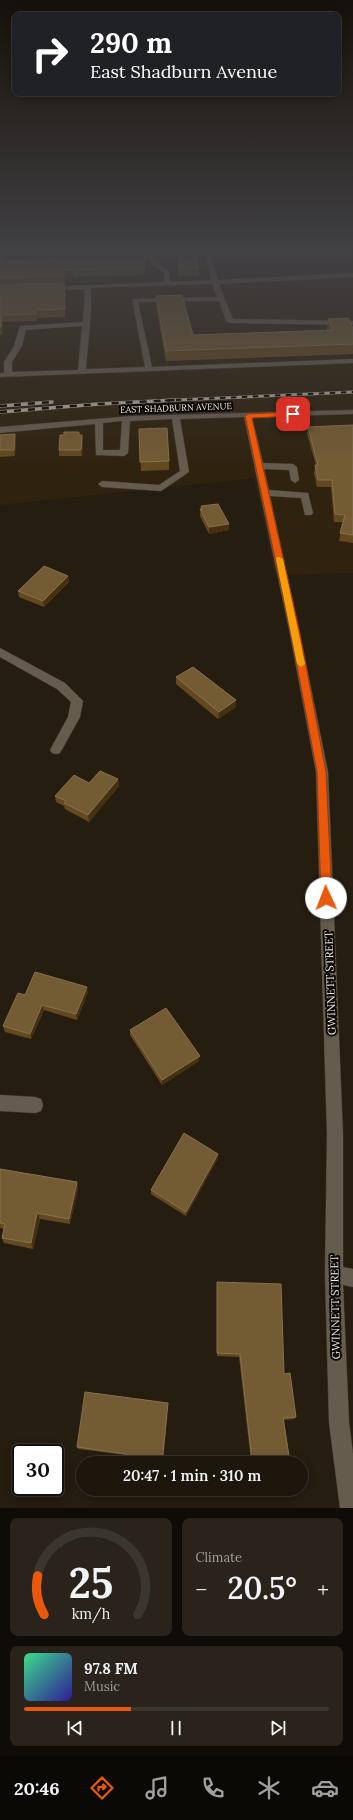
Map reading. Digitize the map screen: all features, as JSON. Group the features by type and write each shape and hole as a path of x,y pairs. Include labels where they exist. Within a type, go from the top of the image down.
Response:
{"street":[{"path":"139,322 149,369"},
{"path":"314,322 353,323"},
{"path":"82,372 86,324 23,328 18,346 8,362 4,375 82,372 149,369 353,361"},
{"name":"EAST SHADBURN AVENUE","path":"0,430 126,419 353,412"},
{"name":"GWINNETT STREET","path":"248,416 296,634 322,772 335,1135 334,1274 339,1422 350,1508"},
{"path":"102,484 161,488 185,472 176,417"},
{"path":"99,421 99,453 124,453 126,419"},
{"path":"259,466 293,467 295,480"},
{"path":"265,493 305,495 308,513"},
{"path":"0,652 61,686 77,701 74,717 56,750"},
{"path":"0,1103 35,1106"},
{"path":"334,1274 353,1278"}],"shaded area":[{"path":"0,322 353,322 353,573 275,575 254,478 0,505"}],"building":[{"path":"161,322 190,322 193,335 333,330 330,322 350,322 353,328 353,344 166,351"},
{"path":"353,425 353,535 340,533 345,515 335,514 332,480 318,480 315,465 318,465 308,427"},
{"path":"167,428 169,461 140,462 139,429"},
{"path":"64,432 79,432 79,435 82,435 81,450 59,450 60,435 64,435"},
{"path":"15,434 14,450 0,450 0,435"},
{"path":"218,504 229,524 209,527 200,509 202,509 201,506"},
{"path":"44,566 68,576 43,601 18,591"},
{"path":"193,667 236,700 219,712 176,677"},
{"path":"100,771 118,779 88,815 64,803 66,801 55,796 74,775 89,783"},
{"path":"35,972 87,987 76,1014 42,1005 30,1034 3,1026 18,993 25,995"},
{"path":"166,1008 200,1056 162,1080 130,1030"},
{"path":"184,1133 218,1154 186,1212 151,1190"},
{"path":"0,1169 77,1182 69,1219 37,1213 31,1243 2,1238 5,1224 0,1223"},
{"path":"217,1282 281,1284 284,1374 290,1373 296,1417 283,1418 289,1456 252,1456 240,1354 217,1353"},
{"path":"85,1392 168,1403 163,1456 126,1456 126,1454 77,1447"}],"railway":[{"path":"168,400 353,392"},
{"path":"0,412 168,400"},
{"path":"154,401 168,400"},
{"path":"168,400 175,400"},
{"path":"0,406 52,402"}],"slow traffic":[{"path":"279,559 296,634 301,664"}],"route":[{"path":"293,414 248,416 296,634 322,772 326,898"}]}
